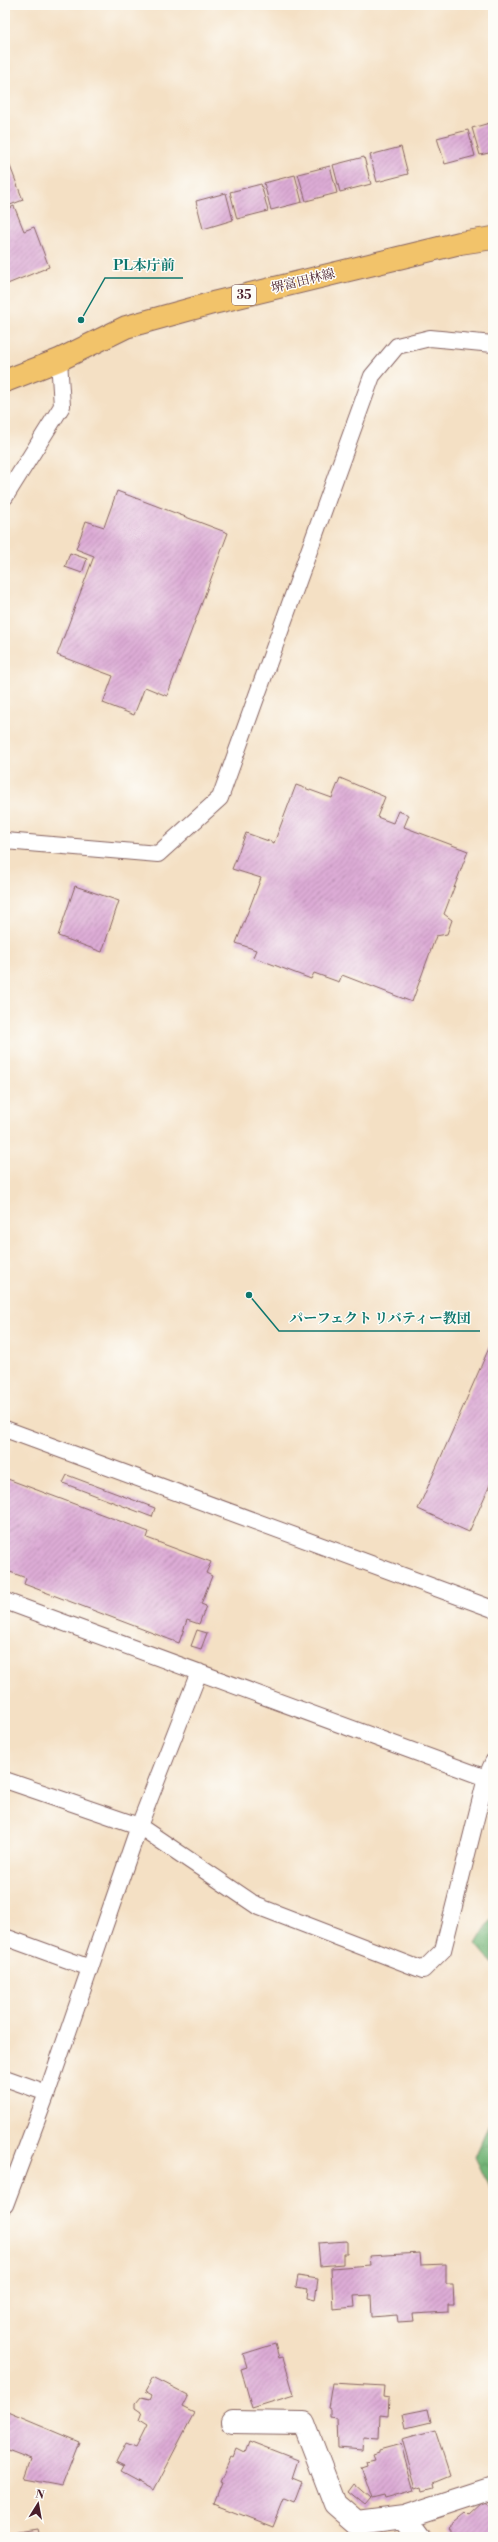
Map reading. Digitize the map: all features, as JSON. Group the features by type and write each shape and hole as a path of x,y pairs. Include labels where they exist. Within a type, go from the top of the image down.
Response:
{"main road":[{"name":"堺富田林線","path":"5,381 59,360 126,327 205,305 460,243 493,238"}],"street":[{"path":"233,2422 304,2423 335,2504 357,2523 404,2517 493,2488"},
{"path":"404,2517 419,2537"}],"lane":[{"path":"5,841 158,854 220,798 372,376 397,346 430,338 493,344"},
{"path":"5,497 62,406 59,360"},
{"path":"5,1429 493,1609"},
{"path":"5,1601 486,1778"},
{"path":"5,2205 47,2093 139,1826 200,1672"},
{"path":"5,1780 139,1826 257,1906 423,1970 443,1950 486,1778 493,1762"},
{"path":"5,1937 90,1968"},
{"path":"5,2078 47,2093"}],"green space":[{"path":"493,1915 493,1964 476,1944"},
{"path":"493,2115 493,2195 475,2157"}],"building":[{"path":"493,122 493,152 480,155 472,128"},
{"path":"468,130 475,156 445,164 437,138"},
{"path":"401,147 408,174 377,182 370,155"},
{"path":"5,153 23,200 5,207"},
{"path":"364,157 371,184 340,192 333,165"},
{"path":"330,166 337,193 306,201 298,174"},
{"path":"295,175 302,202 271,210 264,183"},
{"path":"261,184 268,211 237,219 230,192"},
{"path":"226,193 233,220 203,229 196,201"},
{"path":"14,206 24,231 34,227 49,267 5,285 5,210"},
{"path":"117,491 228,533 167,696 145,687 134,715 103,703 113,676 57,655 94,556 76,549 86,521 104,527"},
{"path":"70,553 87,559 82,573 65,567"},
{"path":"340,778 385,797 377,817 393,823 398,811 409,815 404,827 468,851 444,914 452,920 447,934 436,936 412,1002 342,975 339,982 314,973 311,979 253,957 256,950 236,943 261,878 232,869 246,833 274,843 296,785 332,798"},
{"path":"75,886 119,901 102,952 58,936"},
{"path":"493,1339 493,1478 469,1532 418,1509"},
{"path":"67,1475 155,1508 152,1517 63,1483"},
{"path":"5,1478 149,1532 147,1538 211,1562 206,1573 212,1576 201,1604 206,1606 199,1624 187,1620 179,1643 24,1584 26,1578 5,1570"},
{"path":"197,1630 207,1633 201,1649 191,1646"},
{"path":"347,2241 347,2254 343,2254 343,2264 320,2266 318,2243"},
{"path":"420,2253 421,2265 446,2264 446,2284 453,2284 454,2304 448,2304 448,2312 413,2314 414,2321 398,2322 397,2315 372,2317 371,2295 354,2296 355,2307 333,2309 331,2268 370,2265 369,2256"},
{"path":"298,2276 318,2279 315,2300 307,2298 308,2289 296,2287"},
{"path":"275,2344 279,2358 283,2357 294,2395 252,2408 241,2369 247,2367 243,2354"},
{"path":"153,2377 188,2395 182,2407 194,2413 154,2490 121,2472 124,2467 116,2463 126,2443 136,2447 147,2425 139,2420 142,2412 136,2408 136,2403 141,2397 150,2399 152,2395 145,2391"},
{"path":"332,2383 384,2386 383,2397 389,2398 388,2416 380,2415 379,2438 364,2437 363,2450 338,2448 337,2419 330,2418 330,2409 328,2408"},
{"path":"428,2409 431,2422 406,2428 403,2414"},
{"path":"5,2411 79,2442 62,2486 24,2479 31,2459 5,2449"},
{"path":"435,2430 450,2476 433,2483 434,2487 423,2490 422,2486 416,2488 402,2439"},
{"path":"249,2441 298,2460 292,2478 302,2482 294,2503 284,2499 273,2527 214,2504 222,2483 220,2482 231,2457 233,2458 237,2448 245,2452"},
{"path":"401,2444 414,2491 385,2499 384,2496 372,2499 361,2467 367,2465 366,2461 375,2459 373,2454 379,2452 379,2450"},
{"path":"354,2484 371,2499 365,2506 348,2492"},
{"path":"485,2501 493,2510 493,2537 453,2537 447,2529 466,2513 469,2516"},
{"path":"37,2529 39,2537 5,2537 5,2534"}],"place":[{"name":"PL本庁前","path":"81,320"},
{"name":"パーフェクト リバティー教団","path":"249,1295"}]}
